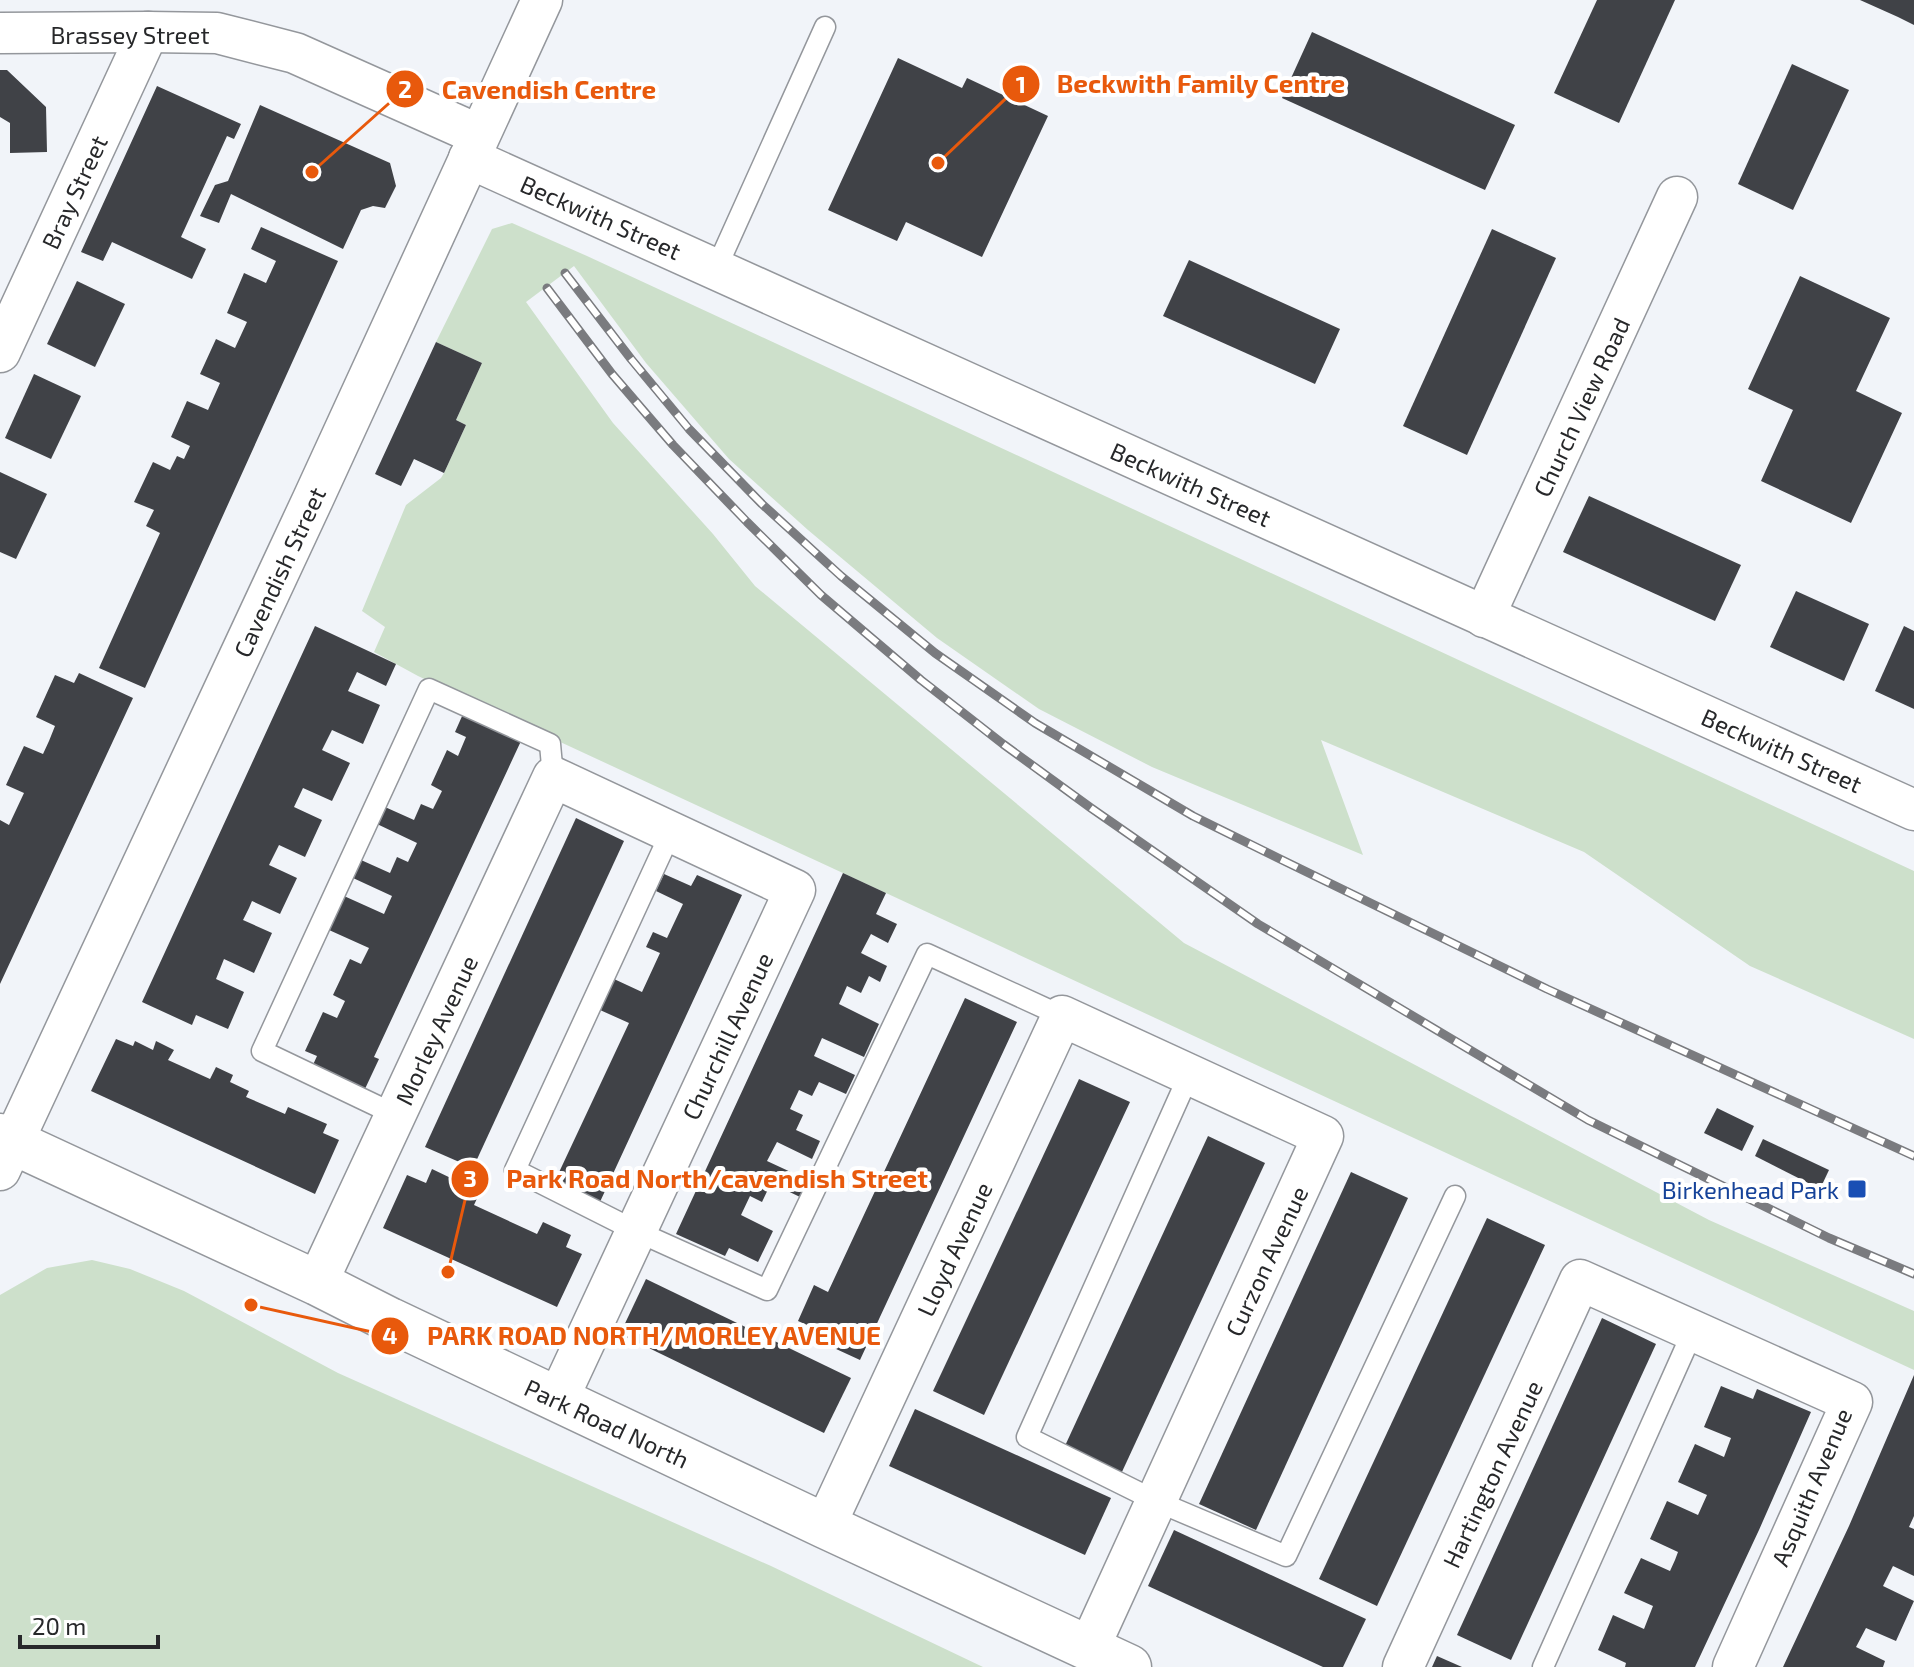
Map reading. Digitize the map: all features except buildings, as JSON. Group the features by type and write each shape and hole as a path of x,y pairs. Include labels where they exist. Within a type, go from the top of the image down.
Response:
{"main road":[{"name":"Park Road North","path":"4,1149 317,1283 825,1526 1129,1667"}],"street":[{"name":"Cavendish Street","path":"4,1149 299,528 542,0"},
{"name":"Bray Street","path":"0,352 148,32"},
{"name":"Brassey Street","path":"0,33 217,33 295,53 474,146"},
{"name":"Beckwith Street","path":"474,146 716,269 1914,810"},
{"name":"Church View Road","path":"1484,617 1677,197"},
{"path":"553,777 671,832"},
{"name":"Morley Avenue","path":"317,1283 553,777"},
{"name":"Churchill Avenue","path":"558,1399 795,890 671,832"},
{"name":"Curzon Avenue","path":"1062,1016 1323,1136 1089,1648"},
{"name":"Lloyd Avenue","path":"825,1526 1062,1016"},
{"name":"Asquith Avenue","path":"1580,1280 1852,1402 1733,1667"},
{"name":"Hartington Avenue","path":"1403,1667 1580,1280"}],"lane":[{"path":"716,269 825,27"},
{"path":"396,1115 262,1051 429,689 550,744 553,777"},
{"path":"671,832 515,1170 636,1231 767,1290 927,954 1062,1016"},
{"path":"1189,1075 1027,1437 1156,1501 1286,1556 1455,1196"},
{"path":"1543,1667 1693,1331"}],"green space":[{"path":"512,223 1914,871 1914,1039 1750,966 1584,852 1321,740 1363,855 1152,767 1039,709 937,638 729,459 646,363 574,266 526,302 613,423 713,534 755,586 1184,943 1709,1220 1914,1311 1914,1370 418,676 374,652 385,627 362,611 406,505 444,473 466,425 456,420 482,363 436,342 492,229"},
{"path":"92,1260 130,1269 184,1291 338,1373 771,1566 983,1667 0,1667 0,1295 47,1268"}],"railway":[{"path":"565,273 689,429 762,504 841,576 935,653 1035,723 1193,816 1278,858 1547,989 1914,1156"},
{"path":"547,288 612,374 673,445 821,595 921,680 1091,808 1258,924 1588,1120 1829,1238 1914,1274"}],"place":[{"name":"Beckwith Family Centre","path":"938,163"},
{"name":"Cavendish Centre","path":"312,172"},
{"name":"Birkenhead Park","path":"1857,1189"},
{"name":"Park Road North/cavendish Street","path":"448,1272"},
{"name":"PARK ROAD NORTH/MORLEY AVENUE","path":"251,1305"}]}
